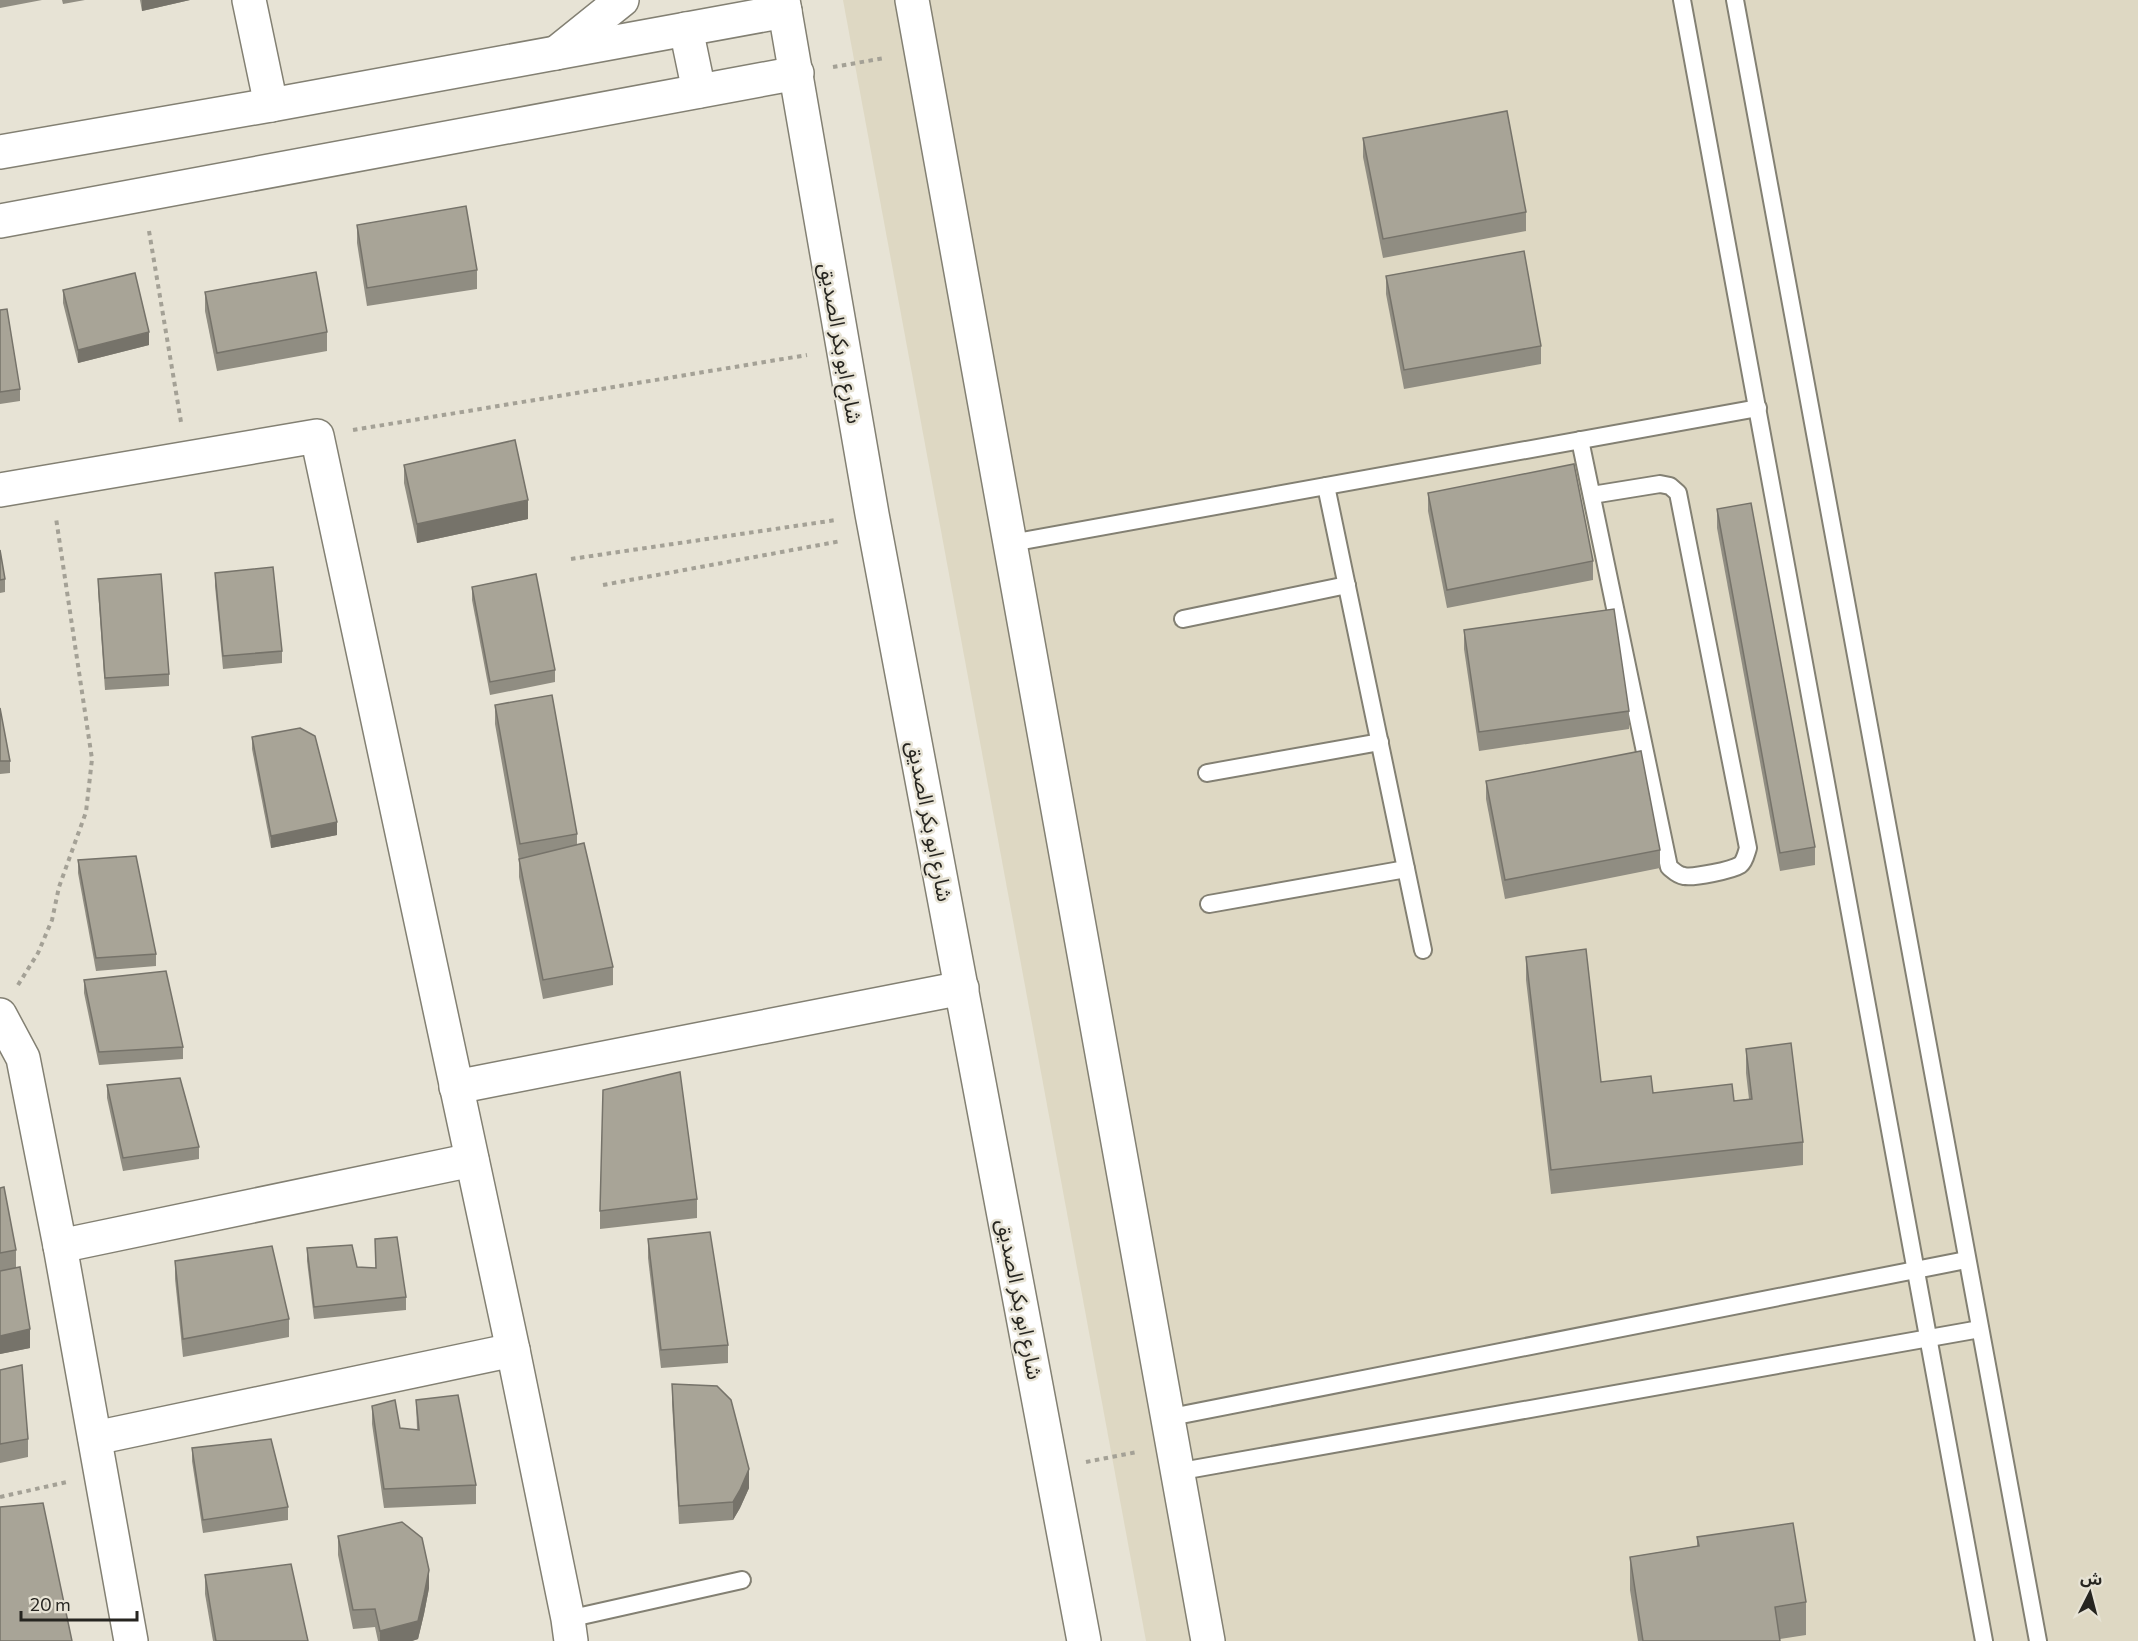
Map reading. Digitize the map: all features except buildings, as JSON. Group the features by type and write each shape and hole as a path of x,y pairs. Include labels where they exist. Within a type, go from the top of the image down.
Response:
{"street":[{"path":"249,0 271,105"},
{"path":"556,53 622,0"},
{"path":"912,0 1208,1641"},
{"path":"0,152 686,29 784,6"},
{"name":"شارع ابو بكر الصديق","path":"784,6 874,524 1084,1641"},
{"path":"686,29 699,91"},
{"path":"0,221 797,73"},
{"path":"0,490 317,436 513,1350 569,1630"},
{"path":"456,1087 962,988"},
{"path":"6,1005 23,1058 60,1246 131,1641"},
{"path":"60,1246 472,1160"},
{"path":"95,1438 513,1350"}],"lane":[{"path":"1682,0 1984,1641"},
{"path":"1735,0 2038,1641"},
{"path":"1011,543 1758,408"},
{"path":"1580,440 1669,867 1675,873 1692,877 1732,868 1746,857 1748,848 1678,493 1670,486 1660,484 1592,495"},
{"path":"1326,486 1423,950"},
{"path":"1183,619 1347,585"},
{"path":"1207,773 1380,742"},
{"path":"1209,904 1406,869"},
{"path":"1171,1446 1966,1260"},
{"path":"1171,1446 1980,1329"},
{"path":"569,1630 742,1580"}],"path":[{"path":"797,73 922,52"},
{"path":"143,194 187,458"},
{"path":"317,436 843,349"},
{"path":"6,1005 38,953 52,920 59,887 86,812 92,759 51,482"},
{"path":"571,559 874,524"},
{"path":"603,585 874,524"},
{"path":"1052,1468 1171,1446"},
{"path":"0,1497 101,1474"}],"shaded area":[{"path":"843,0 2138,0 2138,1641 1146,1641"}]}
